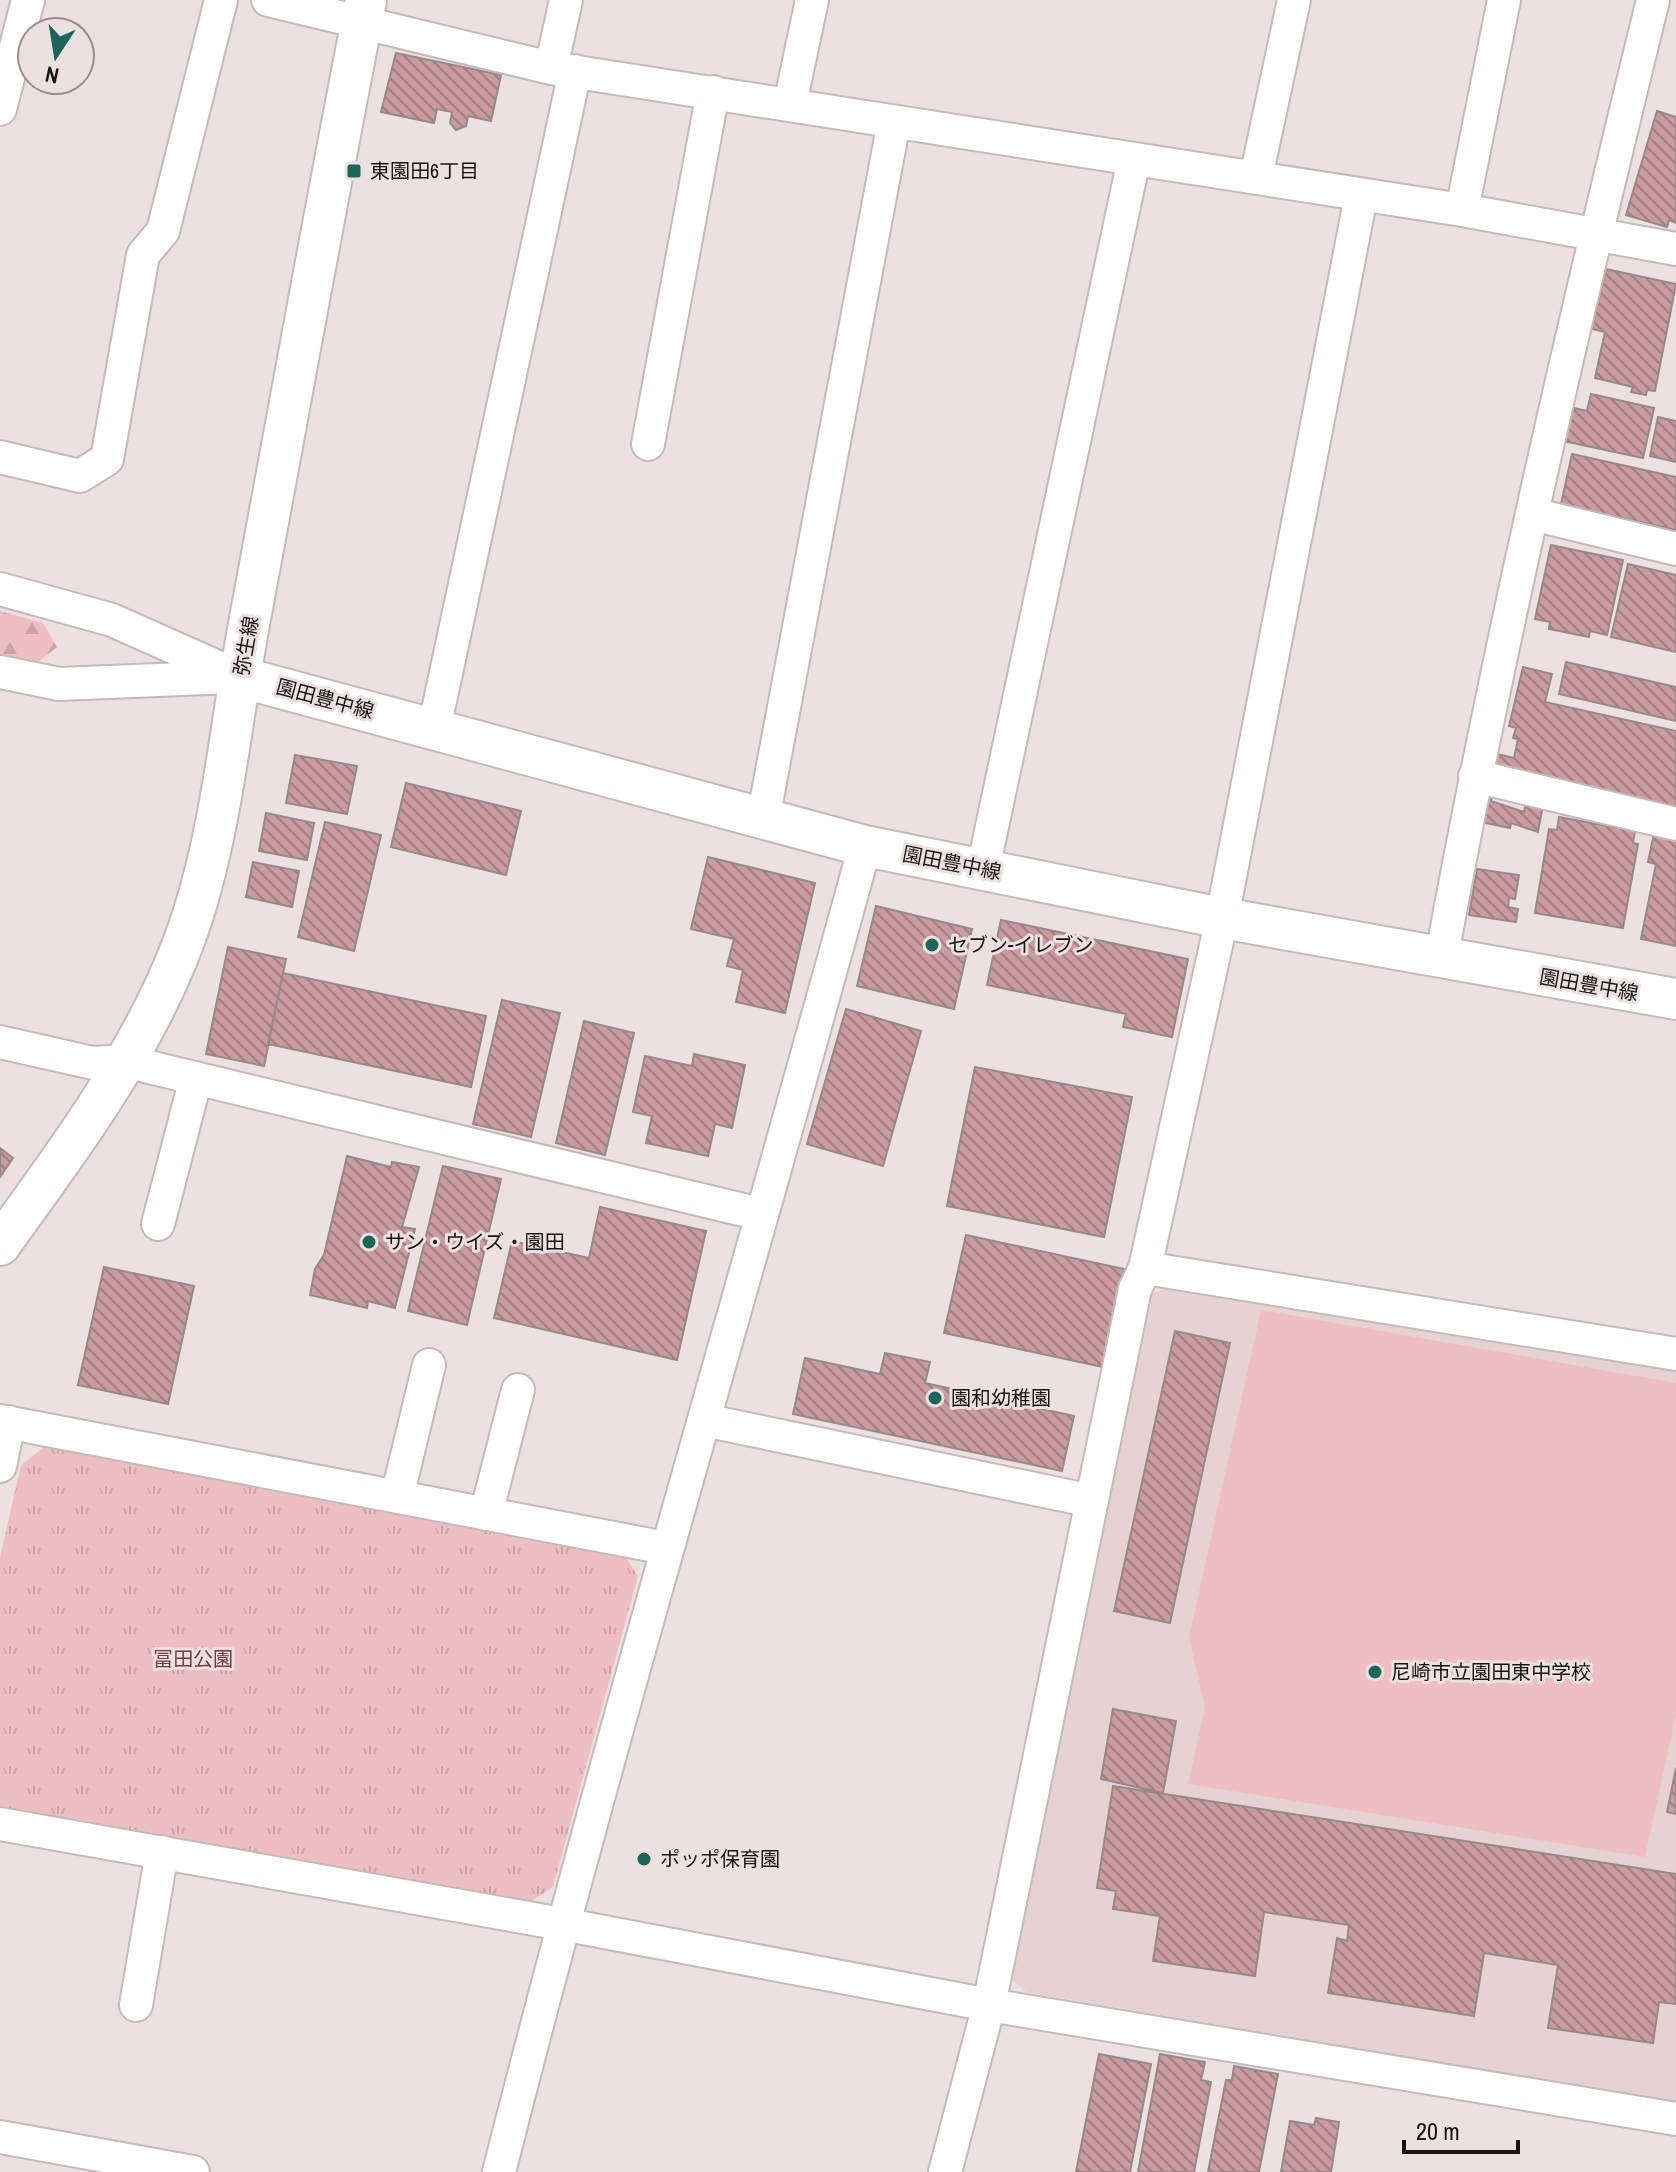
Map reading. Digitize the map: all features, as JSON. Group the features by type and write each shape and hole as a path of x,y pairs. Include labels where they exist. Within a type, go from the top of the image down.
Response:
{"street":[{"path":"0,109 28,0"},
{"path":"0,457 80,476 107,459 143,255 163,231 221,0"},
{"path":"268,0 364,11 563,69 1462,210 1676,249"},
{"path":"434,729 563,69 566,0"},
{"path":"790,104 812,0"},
{"path":"1256,177 1294,0"},
{"path":"1462,210 1504,0"},
{"path":"1441,960 1475,776 1532,514 1653,0"},
{"name":"弥生線","path":"0,1245 83,1127 124,1061 169,973 193,916 223,796 240,677 364,11"},
{"path":"648,444 713,92"},
{"path":"763,819 894,122"},
{"path":"983,869 1134,159"},
{"path":"945,2172 989,2005 1135,1289 1145,1268 1222,918 1361,196"},
{"path":"1532,514 1676,549"},
{"path":"0,589 112,620 240,677"},
{"path":"0,672 59,684 240,677"},
{"name":"園田豊中線","path":"240,677 865,846 1441,960 1676,999"},
{"path":"1475,776 1676,824"},
{"path":"499,2172 562,1924 865,846"},
{"path":"0,1042 93,1063 124,1061 760,1214"},
{"path":"158,1224 196,1078"},
{"path":"1145,1268 1676,1354"},
{"path":"397,1497 429,1365"},
{"path":"486,1514 518,1390"},
{"path":"704,1420 1092,1501"},
{"path":"0,1466 4,1422 666,1548"},
{"path":"0,1824 562,1924 989,2005 1676,2119"},
{"path":"136,2005 162,1852"},
{"path":"0,2137 193,2172"}],"shaded area":[{"name":"尼崎市立園田東中学校","path":"1176,1282 1676,1365 1676,2102 1026,1992 1011,1978 1149,1296"}],"green space":[{"path":"0,611 43,623 57,647 36,664 0,655"},
{"path":"1261,1310 1676,1383 1676,1715 1645,1857 1188,1784 1205,1707 1189,1638"},
{"name":"冨田公園","path":"46,1446 625,1556 638,1576 553,1887 527,1904 0,1808 0,1558 21,1465"}],"building":[{"path":"396,53 501,75 491,121 468,116 466,126 456,130 450,123 452,112 437,109 434,123 381,112"},
{"path":"1657,111 1676,117 1676,223 1669,220 1667,227 1626,215"},
{"path":"1606,269 1676,284 1655,391 1647,390 1646,395 1631,392 1633,387 1595,378 1605,332 1592,329"},
{"path":"1591,394 1654,408 1643,458 1563,441 1570,407 1587,411"},
{"path":"1658,417 1676,421 1676,462 1650,456"},
{"path":"1572,454 1676,477 1676,530 1561,504"},
{"path":"1551,545 1623,560 1607,635 1590,631 1589,637 1549,629 1550,622 1535,619"},
{"path":"1628,564 1676,575 1676,652 1611,637"},
{"path":"1566,662 1676,687 1676,721 1559,694"},
{"path":"1523,667 1552,674 1545,702 1676,731 1676,815 1492,774 1497,754 1514,758 1518,739 1513,738 1516,728 1509,726"},
{"path":"295,755 357,766 347,814 286,803"},
{"path":"406,783 521,811 506,875 391,847"},
{"path":"1486,795 1492,795 1491,801 1524,812 1526,802 1543,805 1538,832 1511,823 1510,828 1481,822"},
{"path":"266,813 314,823 307,860 259,851"},
{"path":"1559,817 1635,831 1633,843 1638,844 1623,928 1535,913 1549,829 1557,830"},
{"path":"325,822 381,835 354,951 298,937"},
{"path":"1655,829 1676,833 1676,946 1641,939 1656,864 1648,862"},
{"path":"708,857 815,883 785,1013 736,1002 743,970 727,966 734,939 691,929"},
{"path":"253,862 299,871 292,907 246,897"},
{"path":"1477,869 1519,875 1515,899 1509,898 1508,907 1518,909 1516,922 1469,915"},
{"path":"876,906 972,929 954,1009 857,986"},
{"path":"1001,920 1188,959 1172,1037 1123,1027 1126,1014 987,985"},
{"path":"228,947 286,959 264,1066 206,1054"},
{"path":"283,973 486,1016 471,1087 268,1044"},
{"path":"502,1000 560,1013 531,1137 473,1124"},
{"path":"846,1009 921,1031 883,1166 807,1144"},
{"path":"584,1021 634,1033 605,1155 556,1143"},
{"path":"694,1054 745,1065 732,1128 715,1124 708,1156 646,1143 652,1116 633,1112 645,1056 692,1066"},
{"path":"975,1067 1132,1097 1104,1237 947,1206"},
{"path":"0,1148 13,1158 0,1177"},
{"name":"サン・ウイズ・園田","path":"347,1156 391,1167 392,1162 419,1167 402,1227 415,1229 395,1308 368,1301 367,1308 310,1295 315,1269 324,1255"},
{"path":"443,1166 501,1179 467,1325 408,1311"},
{"path":"600,1207 706,1231 677,1360 494,1318 512,1241 589,1258"},
{"path":"966,1235 1124,1269 1103,1367 944,1333"},
{"path":"104,1267 194,1286 168,1404 78,1385"},
{"path":"1175,1331 1230,1343 1170,1623 1114,1611"},
{"path":"885,1353 930,1362 925,1383 1074,1416 1062,1471 793,1414 805,1358 880,1374"},
{"path":"1113,1709 1176,1721 1163,1793 1101,1779"},
{"path":"1676,1768 1676,1814 1667,1812"},
{"path":"1113,1786 1676,1874 1676,2004 1659,2002 1653,2043 1548,2028 1558,1965 1484,1953 1474,2016 1328,1993 1337,1938 1347,1941 1349,1925 1264,1912 1255,1976 1153,1961 1160,1916 1113,1909 1116,1891 1097,1888"},
{"path":"1099,2054 1151,2064 1130,2172 1076,2172"},
{"path":"1160,2054 1205,2062 1201,2080 1211,2082 1194,2172 1138,2172"},
{"path":"1234,2066 1278,2074 1259,2172 1208,2172 1226,2080 1232,2080"},
{"path":"1316,2118 1339,2122 1331,2172 1281,2172 1290,2121 1314,2125"}],"place":[{"name":"東園田6丁目","path":"354,171"},
{"name":"セブン-イレブン","path":"932,945"},
{"name":"サン・ウイズ・園田","path":"369,1242"},
{"name":"園和幼稚園","path":"935,1398"},
{"name":"尼崎市立園田東中学校","path":"1375,1672"},
{"name":"ポッポ保育園","path":"644,1859"}]}
